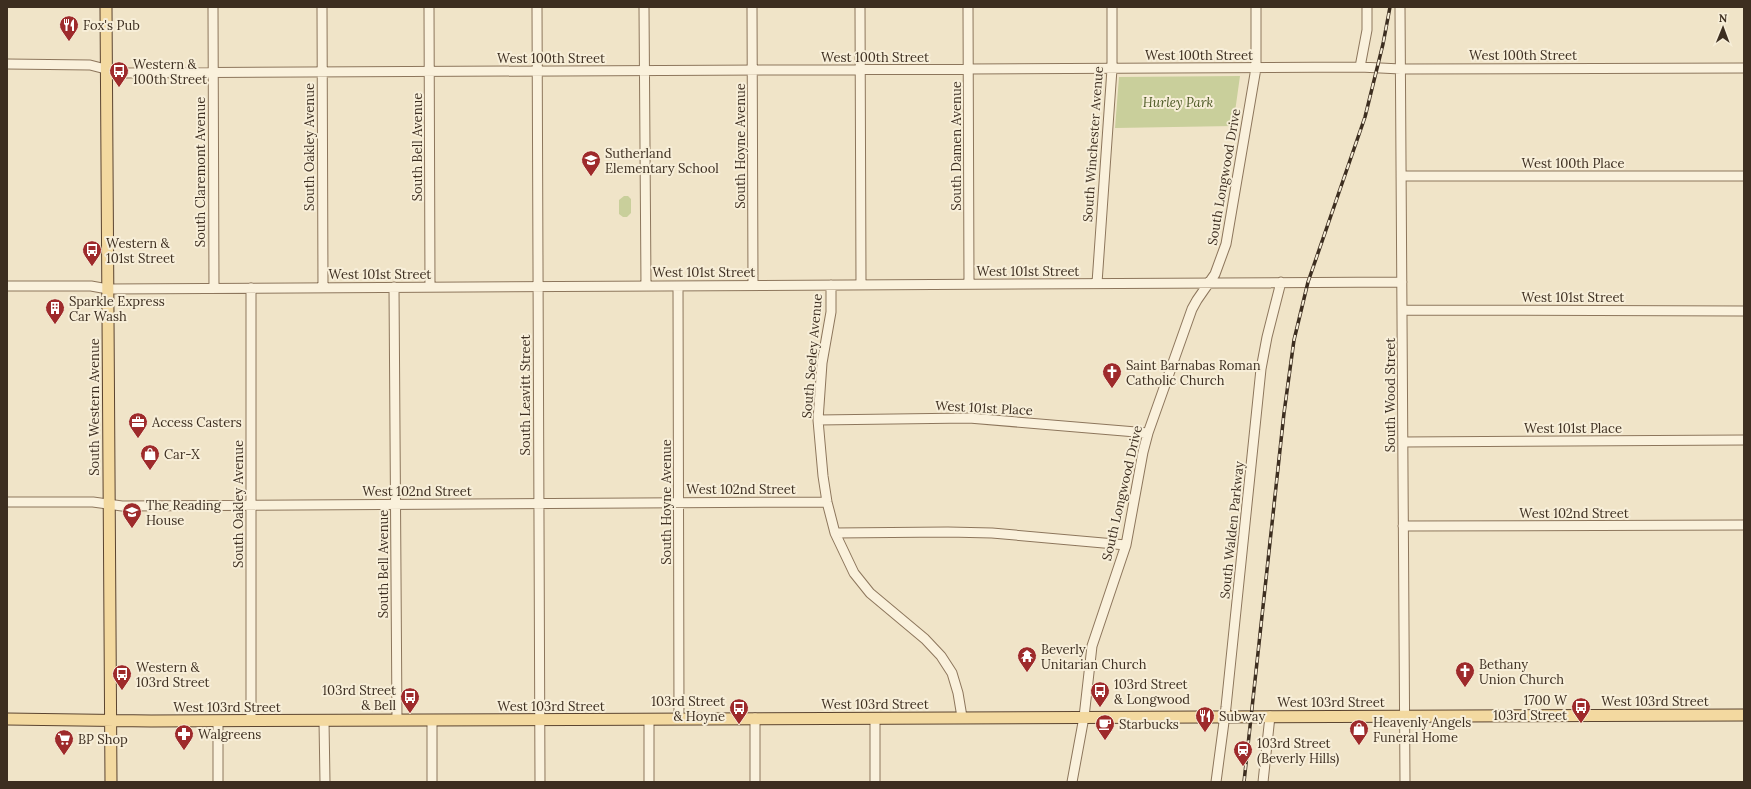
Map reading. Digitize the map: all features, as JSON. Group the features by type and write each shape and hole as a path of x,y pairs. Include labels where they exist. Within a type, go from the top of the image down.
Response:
{"main road":[{"name":"South Western Avenue","path":"106,7 111,782"},
{"name":"West 103rd Street","path":"7,719 110,721 324,721 962,717 1744,715"}],"street":[{"name":"South Claremont Avenue","path":"213,7 214,288"},
{"name":"South Oakley Avenue","path":"322,7 323,288"},
{"name":"South Bell Avenue","path":"429,7 430,287"},
{"name":"South Leavitt Street","path":"536,7 540,782"},
{"path":"644,7 646,286"},
{"name":"South Hoyne Avenue","path":"752,7 753,285"},
{"path":"860,7 861,285"},
{"name":"South Damen Avenue","path":"968,7 969,284"},
{"name":"South Winchester Avenue","path":"1096,283 1112,69 1112,7"},
{"name":"South Longwood Drive","path":"1072,782 1084,717 1092,646 1126,545 1143,452 1148,433 1192,309 1215,274 1226,244 1256,68 1256,7"},
{"path":"1360,67 1367,30 1366,7"},
{"name":"South Wood Street","path":"1400,7 1405,782"},
{"name":"West 100th Street","path":"7,64 90,64 121,73 1360,67 1401,69 1744,68"},
{"name":"West 100th Place","path":"1401,176 1744,176"},
{"name":"South Walden Parkway","path":"1216,782 1225,716 1261,369 1267,337 1281,282"},
{"name":"West 101st Street","path":"7,286 92,286 108,289 1402,282"},
{"name":"South Seeley Avenue","path":"831,285 831,312 820,387 818,420 827,502 835,533 854,573 870,593 925,639 941,656 952,673 958,693 962,717"},
{"name":"South Hoyne Avenue","path":"678,286 679,719"},
{"name":"South Bell Avenue","path":"394,287 397,720"},
{"name":"South Oakley Avenue","path":"251,288 251,721"},
{"name":"West 101st Street","path":"1402,310 1744,310"},
{"name":"West 101st Place","path":"818,420 969,418 1148,433"},
{"name":"West 101st Place","path":"1403,442 1744,440"},
{"name":"West 102nd Street","path":"7,502 93,502 122,506 827,502"},
{"name":"West 102nd Street","path":"1404,526 1744,525"},
{"path":"835,533 955,532 1032,536 1126,545"},
{"path":"1263,782 1270,716"},
{"path":"755,718 756,782"},
{"path":"875,718 875,782"},
{"path":"649,719 649,782"},
{"path":"432,720 432,782"},
{"path":"218,721 218,782"},
{"path":"324,721 325,782"}],"green space":[{"name":"Hurley Park","path":"1240,76 1233,126 1115,128 1119,77"},
{"path":"624,196 628,196 631,199 631,213 627,217 623,217 619,214 619,200"}],"railway":[{"path":"1244,782 1284,413 1294,340 1308,282 1365,117 1383,44 1390,7"}],"place":[{"name":"Fox's Pub","path":"69,42"},
{"name":"Western & 100th Street","path":"119,88"},
{"name":"Sutherland Elementary School","path":"591,177"},
{"name":"Western & 101st Street","path":"92,267"},
{"name":"Sparkle Express Car Wash","path":"55,325"},
{"name":"Saint Barnabas Roman Catholic Church","path":"1112,389"},
{"name":"Access Casters","path":"138,439"},
{"name":"Car-X","path":"150,471"},
{"name":"The Reading House","path":"132,529"},
{"name":"Beverly Unitarian Church","path":"1027,673"},
{"name":"Bethany Union Church","path":"1465,688"},
{"name":"Western & 103rd Street","path":"122,691"},
{"name":"103rd Street & Longwood","path":"1100,708"},
{"name":"103rd Street & Bell","path":"410,714"},
{"name":"1700 W 103rd Street","path":"1581,724"},
{"name":"103rd Street & Hoyne","path":"739,725"},
{"name":"Subway","path":"1205,733"},
{"name":"Starbucks","path":"1105,741"},
{"name":"Heavenly Angels Funeral Home","path":"1359,746"},
{"name":"Walgreens","path":"184,751"},
{"name":"BP Shop","path":"64,756"},
{"name":"103rd Street (Beverly Hills)","path":"1243,767"}]}
